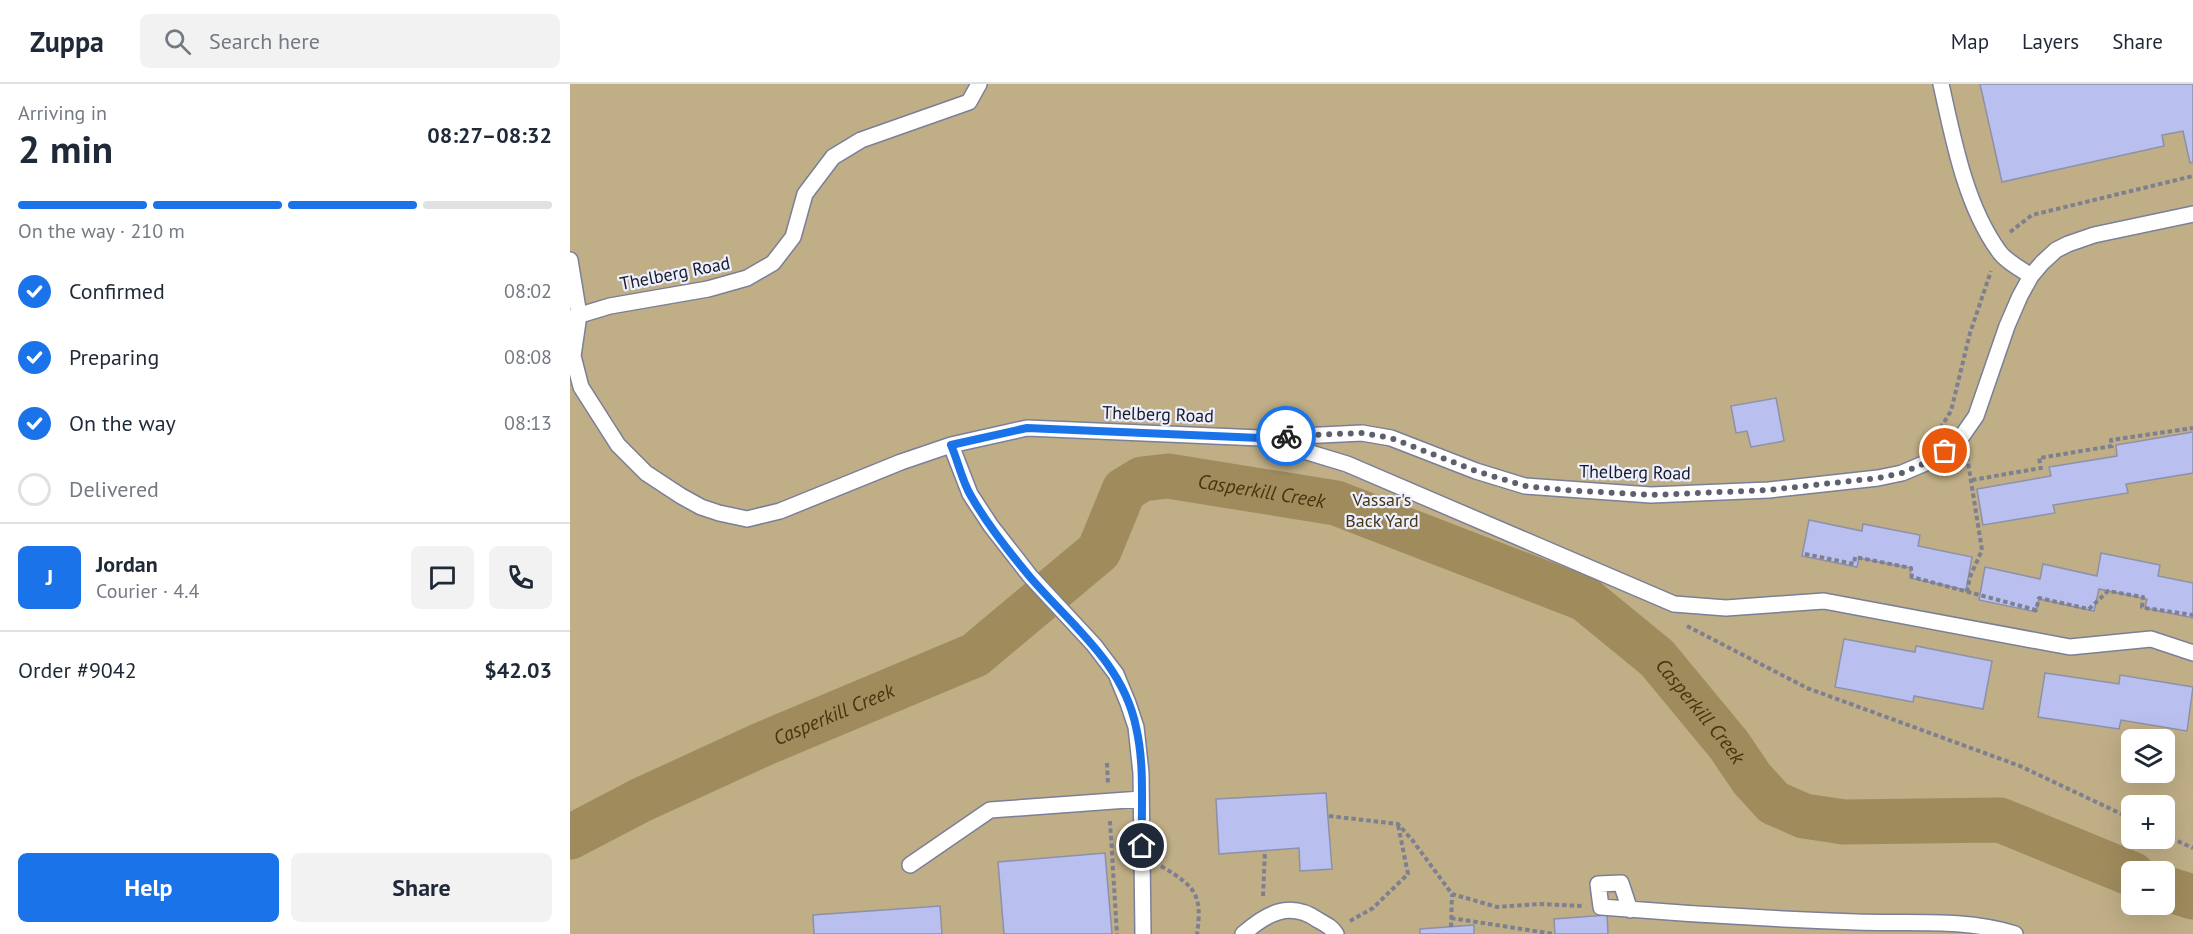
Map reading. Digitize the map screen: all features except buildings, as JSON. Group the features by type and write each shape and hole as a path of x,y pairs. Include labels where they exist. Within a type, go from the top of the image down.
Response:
{"lane":[{"name":"Thelberg Road","path":"979,84 969,102 861,140 833,157 805,194 793,237 773,263 747,279 708,289 610,306 574,317 573,356 581,387 618,445 646,473 701,507 747,519 780,512 901,462 951,445 1027,428 1260,438 1362,433 1391,438 1476,471 1525,486 1651,495 1769,490 1878,478 1902,473 1935,459 1960,439 1969,427 1982,399 2007,326 2031,276 2056,250 2094,235 2193,214"},
{"path":"1941,84 1955,145 1977,211 1999,252 2031,276"},
{"path":"570,260 574,317"},
{"path":"1260,438 1347,464 1674,604 1726,608 1824,601 2070,647 2151,639 2193,653"},
{"path":"951,445 970,494 991,526 1030,576 1094,645 1116,674 1128,703 1136,727 1141,773 1143,934"},
{"path":"910,865 990,810 1141,799"},
{"path":"1630,910 1621,883 1598,884 1602,907 1630,910 1739,918 1886,923 1943,922 1999,929 2015,934"},
{"path":"1243,934 1262,918 1287,909 1310,914 1335,932"}],"path":[{"path":"1972,480 2041,468 2039,458 2112,446 2111,440 2193,428"},
{"path":"1805,554 1854,564 1855,557 1911,568 1912,577 2036,610 2039,598 2089,609 2108,591 2143,597 2142,607 2145,608 2193,615"},
{"path":"1686,626 1807,688 2020,766 2121,814"},
{"path":"1107,763 1118,934"},
{"path":"1329,816 1398,824 1452,894 1497,907 1539,904 1602,907"},
{"path":"1335,932 1373,908 1408,874 1398,824"},
{"path":"2175,840 2193,848"},
{"path":"1262,918 1266,851"},
{"path":"1159,864 1189,884 1197,894 1197,934"},
{"path":"1451,927 1452,894"},
{"path":"1451,918 1554,934"}],"green space":[{"name":"Vassar's Back Yard","path":"570,84 2193,84 2193,934 570,934"}],"waterway":[{"name":"Casperkill Creek","path":"570,837 641,800 763,744 975,655 1099,551 1124,490 1142,479 1168,476 1336,503 1585,599 1657,658 1729,745 1752,779 1774,803 1804,816 1844,822 2000,820 2121,870"},
{"name":"Casperkill Creek","path":"2175,891 2193,897"}],"way so far":[{"path":"1286,436 1362,433 1391,438 1476,471 1525,486 1651,495 1769,490 1878,478 1902,473 1935,459 1945,451"}],"route":[{"path":"1142,846 1141,773 1136,727 1116,674 1094,645 1030,576 991,526 970,494 951,445 1027,428 1260,438 1286,436"}]}
